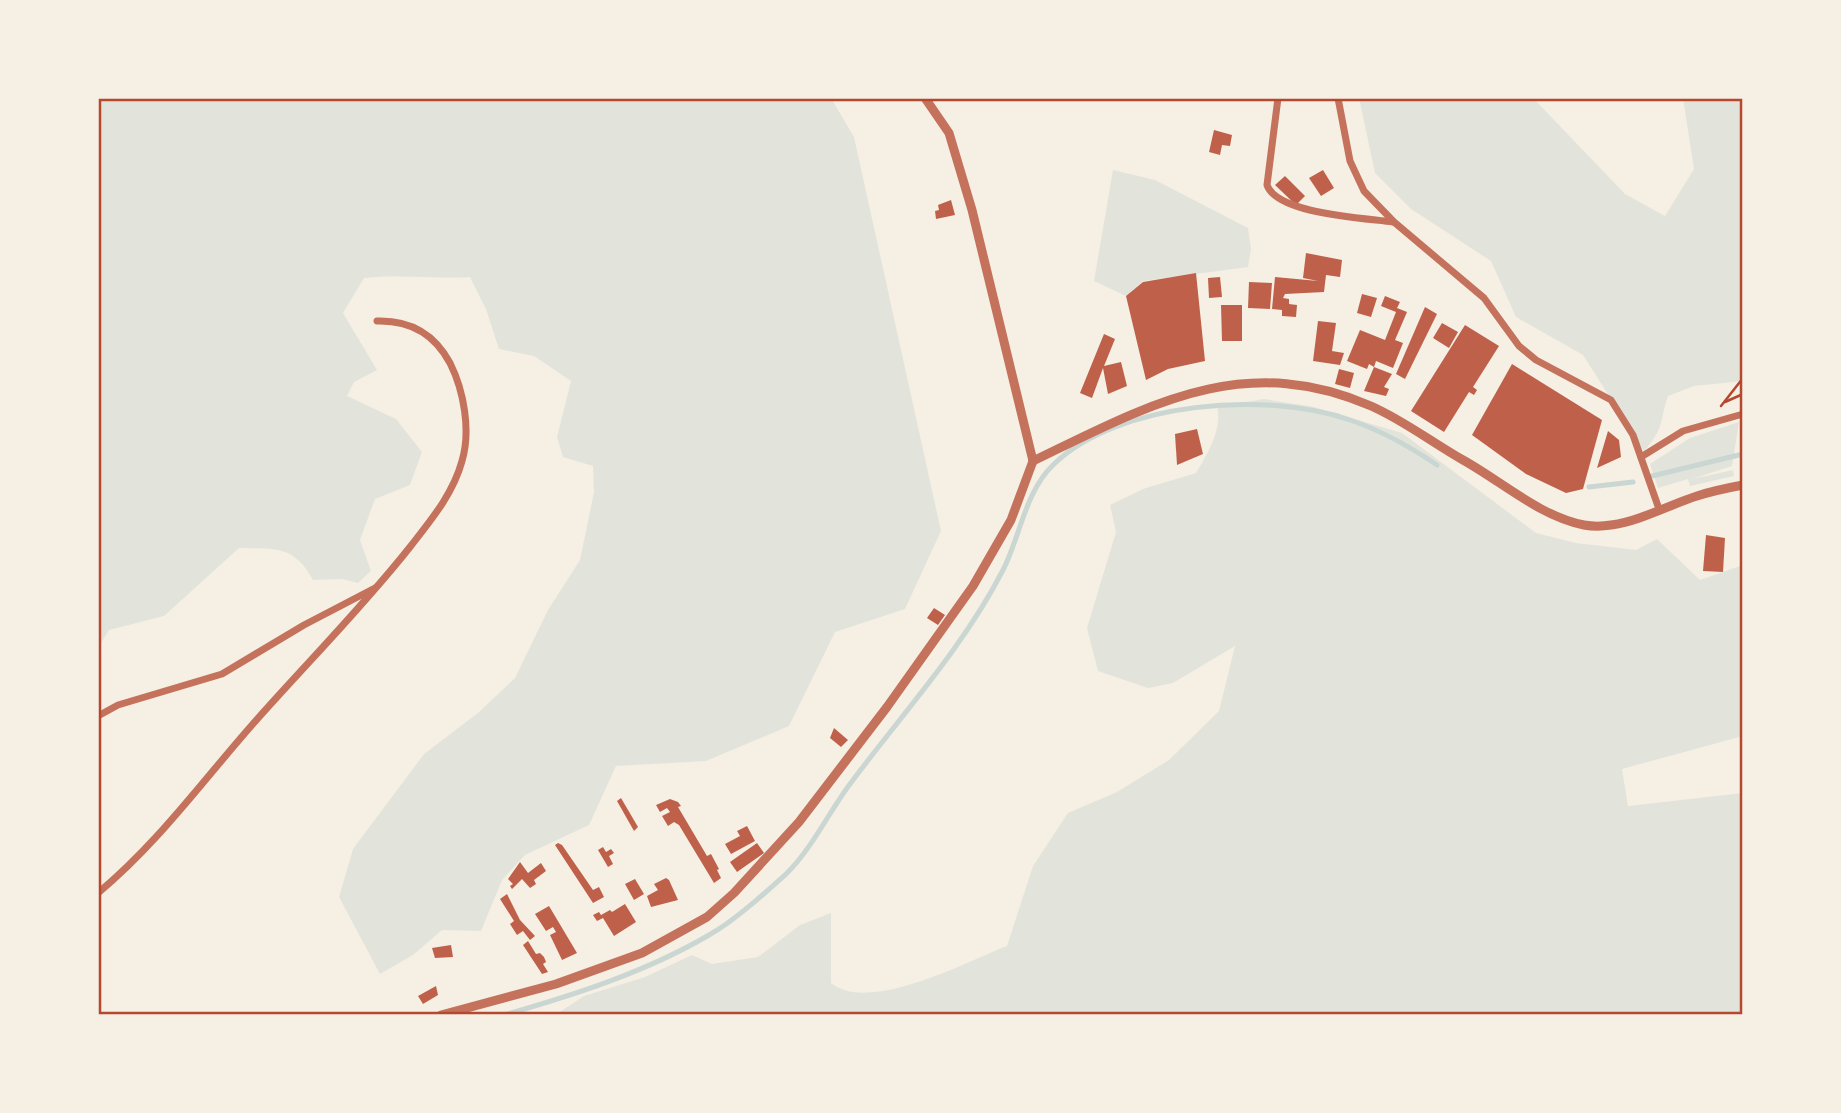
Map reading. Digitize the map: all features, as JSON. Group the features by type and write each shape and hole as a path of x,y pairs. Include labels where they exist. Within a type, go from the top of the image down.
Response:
{"street":[{"path":"441,1015 556,984 642,953 707,917 734,893 799,822 887,707 973,586 1012,520 1033,461 957,159 949,133 925,98"},
{"path":"1278,98 1267,185 1269,192 1286,204 1394,222"},
{"path":"1337,101 1350,161 1364,191 1394,222 1484,298 1519,346 1536,360 1611,400 1624,417 1659,509"},
{"path":"98,894 137,861 251,726 379,586 451,490 463,459 465,421 460,387 449,360 429,336 415,326 396,321 377,321"},
{"path":"1033,461 1128,415 1177,396 1225,385 1281,384 1306,387 1371,406 1566,520 1585,525 1619,524 1659,509 1743,485"},
{"path":"1640,457 1683,431 1743,414"},
{"path":"98,716 118,705 222,674 304,625 379,586"}],"path":[{"path":"1743,378 1725,402 1743,394"},
{"path":"1743,432 1743,441"}],"shaded area":[{"path":"98,98 831,98 854,137 941,531 905,609 835,632 789,726 706,761 616,766 589,825 525,855 502,880 481,931 442,930 413,955 380,974 339,897 353,849 424,754 478,713 515,678 548,610 580,560 594,492 593,466 563,457 557,437 571,381 534,356 499,349 486,309 470,277 364,278 343,313 377,370 354,382 347,396 396,419 422,452 410,485 375,499 360,540 371,571 358,583 342,579 313,580 299,560 283,551 239,548 164,616 109,630 98,648"},
{"path":"1359,98 1533,98 1625,194 1665,216 1694,169 1683,98 1743,98 1743,381 1694,386 1668,396 1658,430 1644,451 1583,355 1516,317 1491,261 1411,209 1375,173"},
{"path":"1113,170 1155,180 1248,228 1251,249 1248,267 1143,281 1126,296 1094,281"},
{"path":"1264,399 1314,407 1402,433 1536,533 1576,543 1636,550 1657,539 1700,580 1743,565 1743,736 1622,769 1628,806 1743,793 1743,1015 555,1015 584,996 645,977 692,955 712,964 758,957 800,925 831,913 831,983 848,991 869,993 918,982 1007,946 1033,866 1068,813 1117,792 1169,760 1219,711 1235,646 1173,683 1148,688 1098,671 1087,628 1116,532 1110,505 1143,489 1196,473 1216,432 1217,407"},
{"path":"1739,422 1732,466 1692,479 1733,470 1734,476 1690,486 1688,479 1658,488 1650,464 1690,438"}],"building":[{"path":"1214,130 1232,135 1230,146 1222,145 1220,155 1209,152"},
{"path":"1323,170 1334,188 1321,196 1309,178"},
{"path":"1285,176 1305,196 1296,205 1275,185"},
{"path":"951,200 955,215 936,219 935,211 939,210 938,205"},
{"path":"1306,253 1342,260 1340,277 1326,275 1324,292 1285,294 1283,298 1289,299 1289,304 1297,305 1296,317 1282,316 1282,310 1272,309 1275,277 1318,281 1303,278"},
{"path":"1196,273 1205,361 1168,369 1146,380 1126,296 1143,282"},
{"path":"1220,277 1222,297 1209,298 1208,278"},
{"path":"1249,282 1272,283 1270,309 1248,308"},
{"path":"1362,294 1377,298 1371,317 1357,313"},
{"path":"1385,296 1400,302 1397,308 1407,312 1395,340 1403,343 1393,368 1376,361 1374,367 1369,364 1367,369 1347,361 1360,330 1385,340 1396,312 1381,306"},
{"path":"1221,305 1242,305 1242,341 1222,341"},
{"path":"1425,307 1437,314 1405,379 1396,374"},
{"path":"1318,321 1336,323 1332,351 1344,353 1340,365 1313,361"},
{"path":"1442,323 1458,332 1449,348 1433,338"},
{"path":"1465,325 1499,346 1473,387 1477,390 1474,395 1469,392 1444,432 1411,411"},
{"path":"1104,334 1115,339 1104,366 1121,362 1127,386 1108,394 1103,368 1092,398 1080,393"},
{"path":"1512,364 1602,420 1583,489 1566,493 1526,474 1472,435"},
{"path":"1374,367 1392,374 1384,387 1389,389 1386,396 1364,391"},
{"path":"1339,369 1354,373 1350,388 1335,384"},
{"path":"1197,429 1203,454 1177,465 1175,434"},
{"path":"1608,431 1619,440 1621,457 1597,468"},
{"path":"1706,535 1725,538 1723,572 1703,571"},
{"path":"934,608 945,615 938,625 927,618"},
{"path":"834,728 848,740 841,747 830,738"},
{"path":"621,798 638,827 634,831 617,801"},
{"path":"670,799 681,806 678,807 707,856 711,854 719,869 717,870 721,878 714,883 679,825 674,822 668,826 662,816 670,812 667,808 660,812 656,805"},
{"path":"747,826 755,841 731,854 725,844 740,836 737,831"},
{"path":"558,843 593,890 599,887 604,897 593,903 555,845"},
{"path":"757,843 764,853 737,872 730,862"},
{"path":"603,847 606,852 611,849 614,853 609,856 613,864 608,867 598,850"},
{"path":"520,862 528,873 541,863 546,871 534,880 536,884 530,888 522,879 512,889 510,886 513,884 508,879"},
{"path":"666,878 678,900 651,907 647,896 658,890 654,884"},
{"path":"635,879 644,894 634,900 625,884"},
{"path":"507,894 520,920 535,936 530,940 523,931 517,935 510,924 514,921 500,899"},
{"path":"625,904 636,922 614,936 603,918 597,921 593,915 599,912 601,915 610,910 612,912"},
{"path":"549,906 577,953 562,960 550,935 556,932 553,927 546,931 535,914"},
{"path":"528,941 536,954 540,953 544,957 546,962 543,964 548,972 542,974 523,945"},
{"path":"451,945 453,957 435,958 432,948"},
{"path":"436,986 438,995 423,1004 418,996"}],"waterway":[{"path":"504,1015 609,981 685,948 728,923 786,874 812,842 850,784 970,626 1003,570 1029,501 1044,476 1053,465 1081,444 1115,427 1154,415 1195,408 1278,406 1316,411 1362,424 1437,465"},
{"path":"1652,476 1743,454"},
{"path":"1589,487 1633,482"}]}
